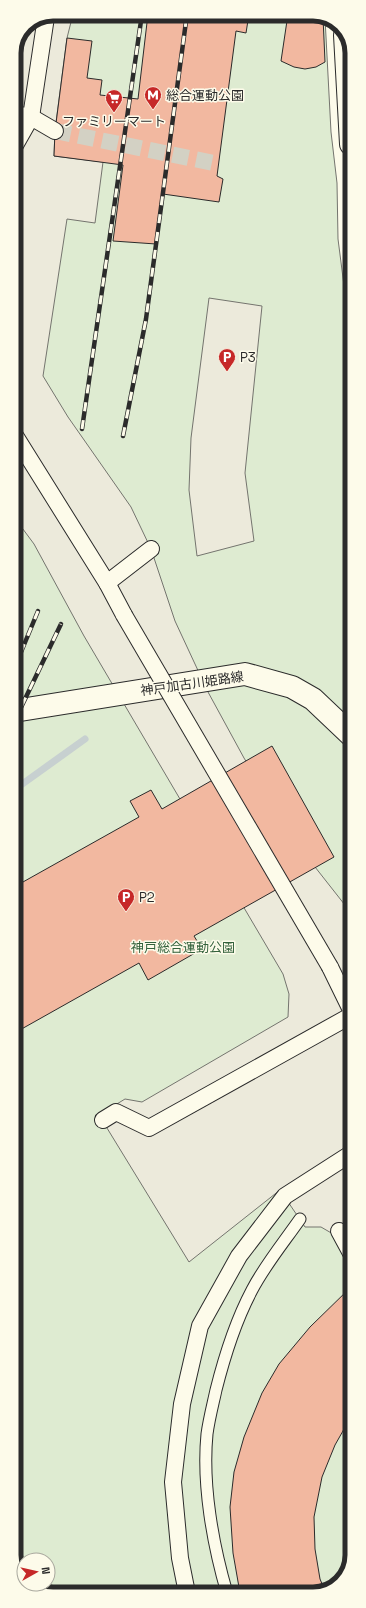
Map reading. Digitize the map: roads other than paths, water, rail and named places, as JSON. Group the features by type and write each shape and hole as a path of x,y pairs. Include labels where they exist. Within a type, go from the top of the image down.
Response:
{"main road":[{"name":"神戸加古川姫路線","path":"21,710 245,674 292,687 313,699 345,729"}],"street":[{"path":"21,135 31,117 45,22"},
{"path":"21,115 31,117 55,130"},
{"path":"21,445 107,583 124,615 330,967 345,999"},
{"path":"107,583 151,549"},
{"path":"103,1120 116,1112 148,1128 345,1018"},
{"path":"186,1587 180,1558 173,1482 182,1404 200,1326 239,1256 285,1196 345,1157"},
{"path":"338,1231 345,1242"}],"lane":[{"path":"225,1587 211,1522 206,1462 207,1434 211,1410 224,1356 241,1312 262,1273 300,1219"}],"waterway":[{"path":"21,785 85,739"}],"tunnel":[{"path":"55,131 219,164"}],"railway":[{"path":"82,429 141,21"},
{"path":"123,436 146,319 186,21"},
{"path":"21,652 38,611"},
{"path":"21,707 61,624"}],"place":[{"name":"総合運動公園","path":"153,110"},
{"name":"ファミリーマート","path":"114,113"},
{"name":"P3","path":"227,372"},
{"name":"P2","path":"126,912"}],"park label":[{"name":"神戸総合運動公園","path":"183,947"}]}
